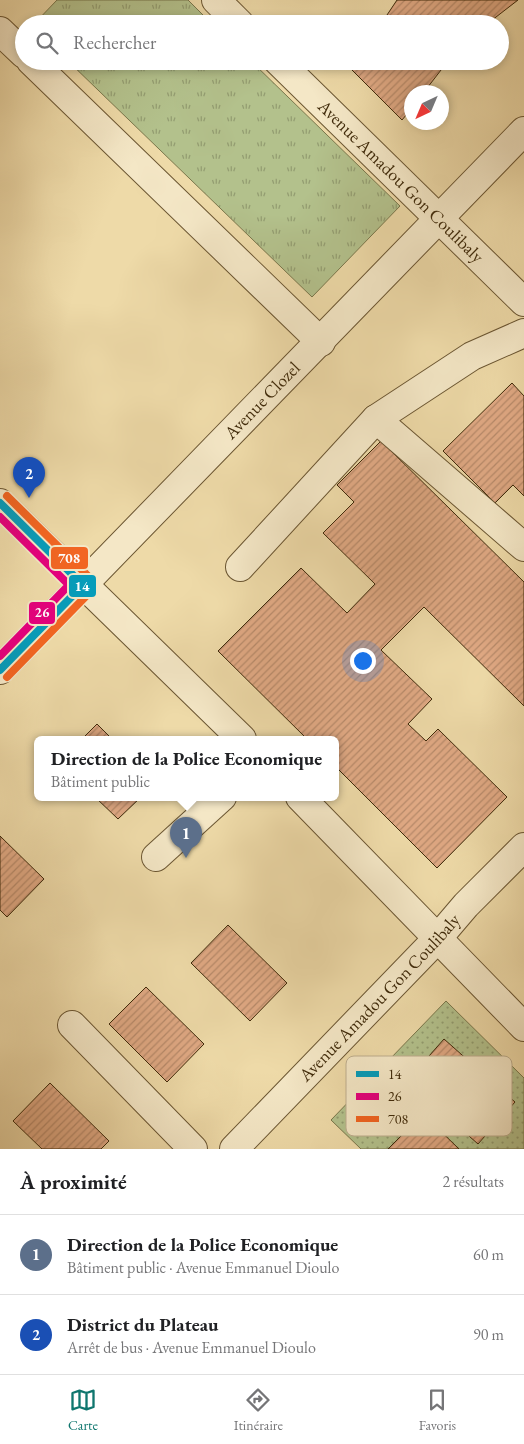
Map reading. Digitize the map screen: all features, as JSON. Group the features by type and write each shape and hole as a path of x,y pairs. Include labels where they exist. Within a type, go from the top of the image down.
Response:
{"street":[{"path":"216,0 231,15"},
{"path":"0,31 15,45"},
{"path":"40,70 320,342"},
{"name":"Avenue Amadou Gon Coulibaly","path":"287,70 524,302"},
{"name":"Avenue Clozel","path":"0,670 320,342 438,218 524,132"},
{"path":"240,567 376,420 472,356 524,333"},
{"path":"376,420 524,547"},
{"path":"0,503 239,736"},
{"path":"156,857 218,801"},
{"path":"304,801 524,1027"},
{"name":"Avenue Amadou Gon Coulibaly","path":"234,1149 437,939 466,905 524,847"},
{"path":"72,1025 193,1149"}],"green space":[{"path":"57,0 188,0 203,15 43,15"},
{"path":"77,70 260,70 400,206 312,297"},
{"path":"446,1001 502,1056 393,1056"},
{"path":"512,1066 524,1078 524,1149 361,1149 348,1136 512,1136"},
{"path":"346,1104 346,1134 331,1120"}],"building":[{"path":"397,0 518,0 499,15 387,15"},
{"path":"352,70 441,70 429,85 404,85 404,118 402,120"},
{"path":"512,383 524,396 524,496 513,485 495,503 443,451"},
{"path":"381,441 524,582 524,706 424,607 381,650 432,699 408,724 426,741 438,729 507,797 437,868 339,770 339,736 304,736 218,651 301,568 347,613 375,584 323,533 354,502 337,485"},
{"path":"97,724 109,736 85,736"},
{"path":"99,801 137,801 118,819"},
{"path":"0,836 44,879 7,917 0,910"},
{"path":"228,925 287,983 250,1021 191,963"},
{"path":"146,987 204,1044 167,1082 109,1024"},
{"path":"444,1039 463,1056 429,1056"},
{"path":"50,1083 109,1141 101,1149 42,1149 13,1121"},
{"path":"401,1136 446,1136 459,1149 388,1149"},
{"path":"469,1136 485,1136 478,1144"}],"transit line":[{"name":"708","path":"7,496 90,578 93,585 90,592 7,677"},
{"name":"14","path":"0,503 83,585 0,670"},
{"name":"26","path":"0,517 69,585 0,656"}],"place":[{"name":"District du Plateau","path":"29,498"},
{"name":"Direction de la Police Economique","path":"186,858"}]}
